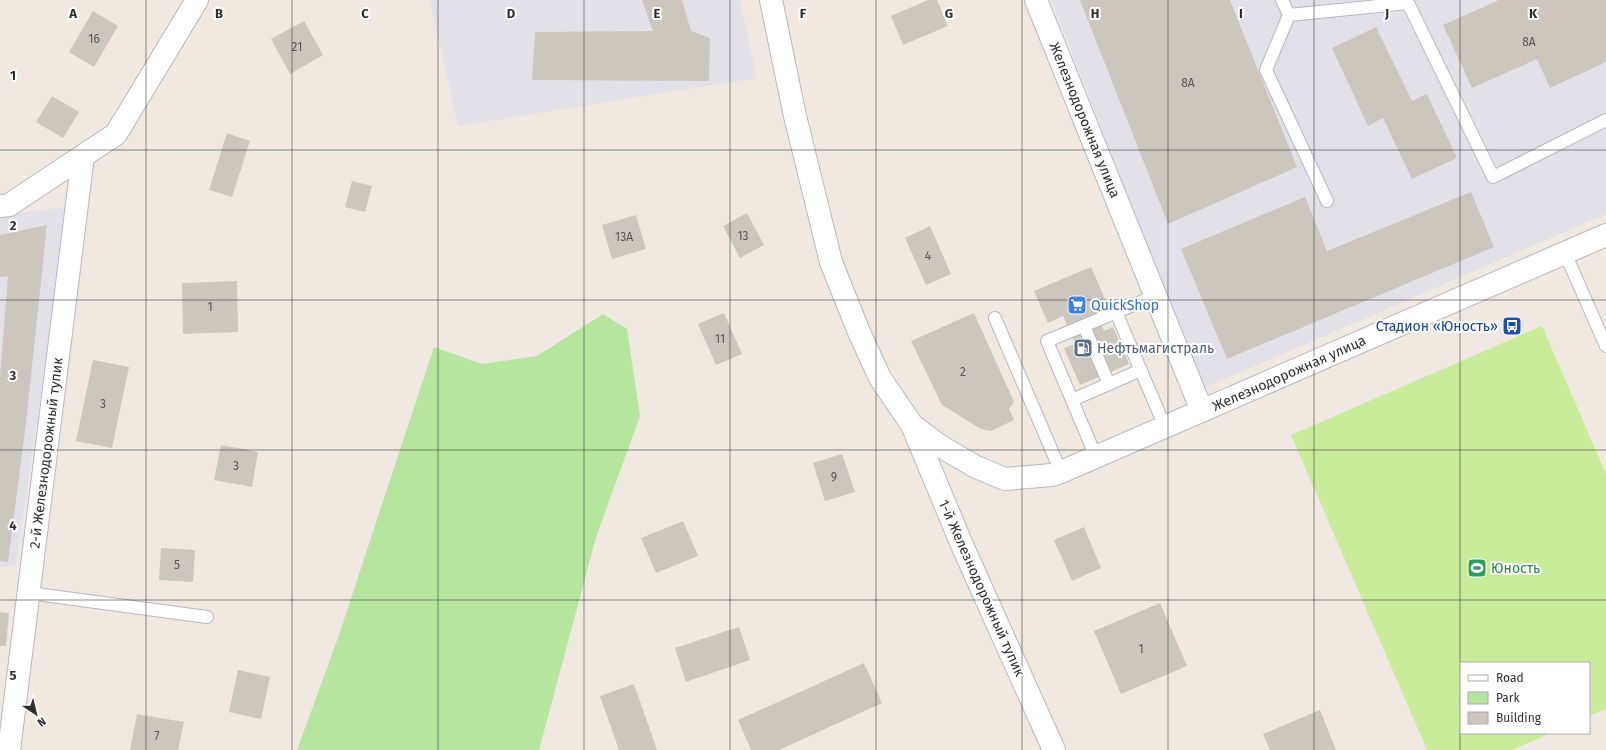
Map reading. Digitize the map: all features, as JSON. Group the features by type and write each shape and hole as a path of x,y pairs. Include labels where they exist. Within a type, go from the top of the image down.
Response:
{"street":[{"path":"0,206 10,205 116,134 197,0"},
{"path":"771,0 795,116 831,262 859,332 880,378 912,425 940,446 976,467 1005,479 1052,475 1061,472 1202,410"},
{"name":"Железнодорожная улица","path":"1036,0 1202,410 1606,235"},
{"name":"2-й Железнодорожный тупик","path":"9,750 83,156"},
{"name":"1-й Железнодорожный тупик","path":"912,425 962,545 1054,750"}],"lane":[{"path":"1282,0 1289,15 1266,70 1327,201"},
{"path":"1289,15 1408,3 1493,178 1606,120"},
{"path":"1565,252 1606,346"},
{"path":"1096,457 1047,341 1155,296"},
{"path":"1116,312 1165,427"},
{"path":"995,318 1061,472"},
{"path":"1084,326 1109,384"},
{"path":"1072,400 1141,370"},
{"path":"29,593 207,617"}],"shaded area":[{"path":"430,0 740,0 757,78 458,126"},
{"path":"1051,0 1606,0 1606,214 1204,388"},
{"path":"68,207 16,566 0,567 0,215"}],"green space":[{"path":"603,314 627,329 640,416 596,537 539,750 297,750 338,638 434,347 482,364 537,356"},
{"name":"Юность","path":"1542,326 1606,474 1606,709 1590,716 1590,662 1460,662 1460,734 1549,734 1512,750 1427,750 1291,435"}],"building":[{"path":"642,0 682,0 691,31 710,38 709,81 532,80 535,32 653,31"},
{"path":"928,0 937,0 948,26 903,45 891,16"},
{"path":"1080,0 1230,0 1297,167 1168,224"},
{"path":"1499,0 1606,0 1606,62 1550,88 1537,59 1472,88 1443,25"},
{"path":"93,11 118,26 94,67 69,52"},
{"path":"304,21 323,55 290,74 271,39"},
{"path":"1376,27 1412,101 1427,94 1457,158 1412,179 1383,118 1368,126 1332,48"},
{"path":"52,96 79,112 63,138 36,122"},
{"path":"227,133 250,141 232,197 209,190"},
{"path":"352,181 372,186 365,212 345,207"},
{"path":"1471,192 1494,247 1227,359 1181,249 1305,197 1327,251"},
{"path":"747,213 764,245 740,258 723,226"},
{"path":"636,215 646,249 612,259 602,225"},
{"path":"47,225 26,423 8,562 0,561 0,376 8,276 0,277 0,235"},
{"path":"930,226 951,274 926,285 905,238"},
{"path":"1091,267 1105,299 1093,304 1104,331 1113,327 1129,364 1080,385 1064,348 1075,344 1063,316 1048,323 1034,291"},
{"path":"237,281 238,332 183,334 182,283"},
{"path":"724,313 742,354 716,365 698,324"},
{"path":"974,313 1014,402 1009,409 1014,420 991,431 981,429 942,405 911,341"},
{"path":"93,360 129,367 112,448 76,441"},
{"path":"221,445 258,452 252,487 214,480"},
{"path":"842,454 855,492 825,501 813,463"},
{"path":"683,521 698,556 656,573 641,538"},
{"path":"1084,527 1101,568 1072,581 1054,540"},
{"path":"161,548 195,550 193,582 159,580"},
{"path":"1160,603 1187,666 1121,694 1094,631"},
{"path":"0,612 9,613 6,646 0,646"},
{"path":"739,627 750,660 686,682 675,648"},
{"path":"864,663 882,703 779,750 751,750 738,720"},
{"path":"238,670 270,677 261,719 229,712"},
{"path":"634,684 657,750 619,750 600,696"},
{"path":"1320,710 1336,750 1270,750 1263,734"},
{"path":"137,714 184,722 178,750 130,750"}],"place":[{"name":"QuickShop","path":"1077,305"},
{"name":"Стадион «Юность»","path":"1512,326"},
{"name":"Нефтьмагистраль","path":"1083,348"},
{"name":"Юность","path":"1477,568"}]}
